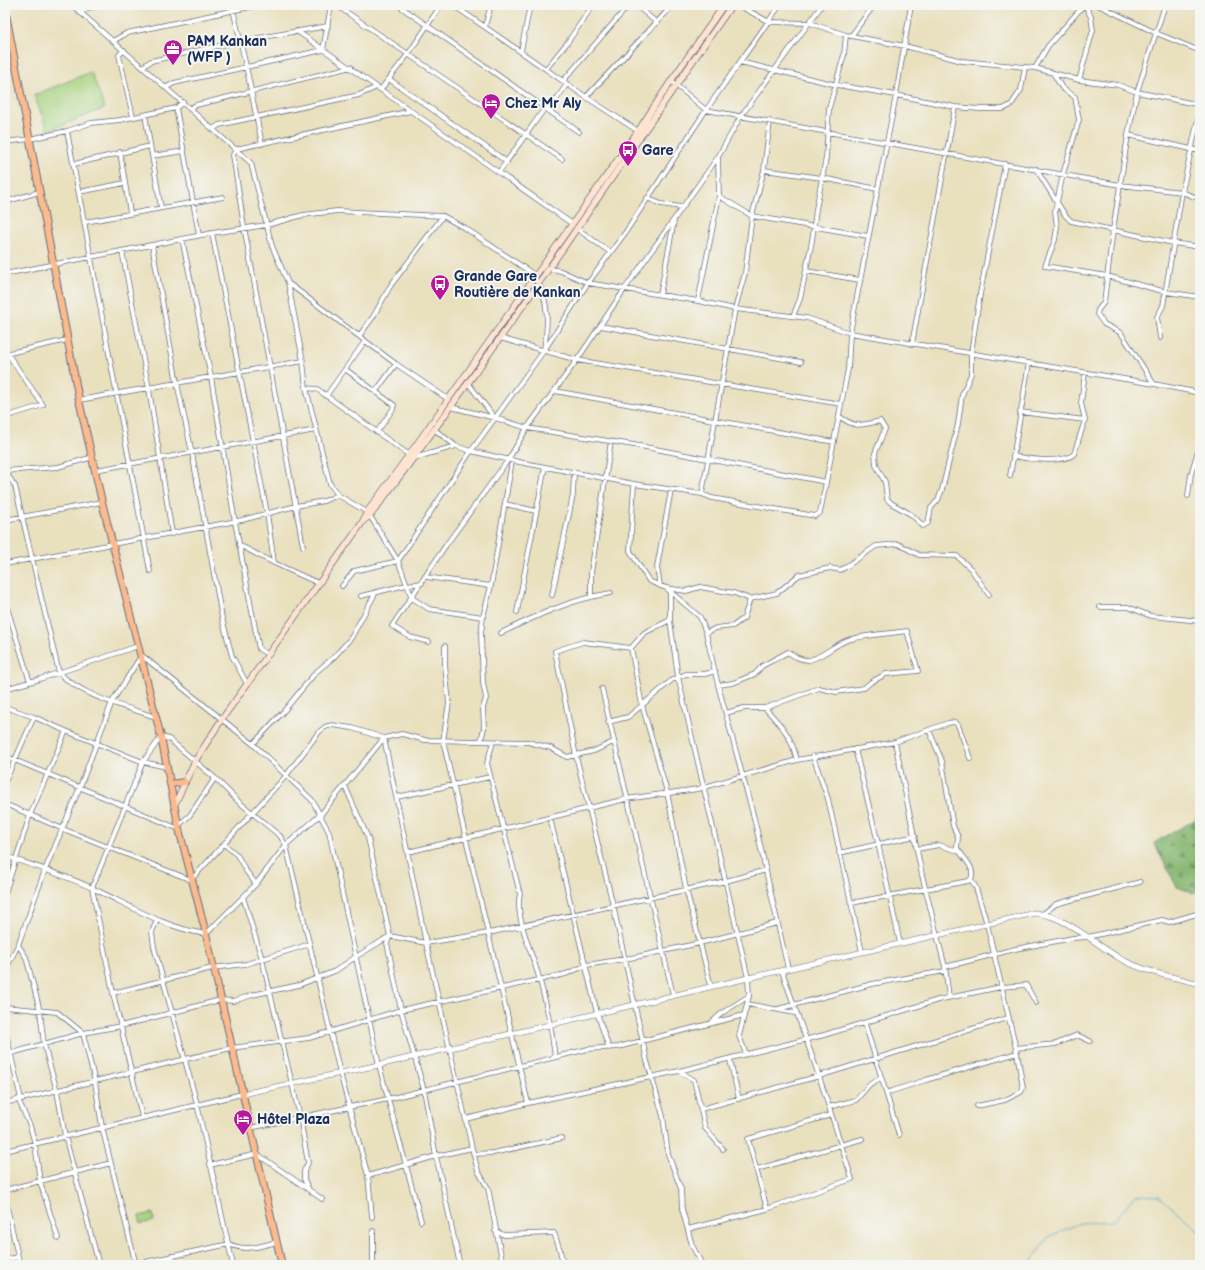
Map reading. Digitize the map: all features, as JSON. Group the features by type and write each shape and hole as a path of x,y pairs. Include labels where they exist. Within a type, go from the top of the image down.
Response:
{"highway":[{"path":"5,9 8,43 30,139 79,400 102,502 161,737 174,806 191,880 206,934 212,968 278,1242 282,1265"},
{"path":"170,784 185,782"}],"main road":[{"path":"174,806 195,761 222,719 362,522 412,456 435,430 549,269 641,132 671,81 724,5"},
{"path":"412,456 448,400 571,224 676,85 732,5"}],"street":[{"path":"72,5 167,86 251,163 268,225 272,246 288,283 303,361 306,388 330,484 338,495 368,514 398,561 412,598 429,609 483,617"},
{"path":"80,13 87,8 102,5"},
{"path":"232,5 262,144"},
{"path":"113,41 128,33 259,5"},
{"path":"323,50 331,5"},
{"path":"336,5 409,53 562,159"},
{"path":"398,5 579,132"},
{"path":"213,129 219,126 256,117 359,95 379,88 389,79 409,53 428,27 441,5"},
{"path":"454,5 586,97 641,132"},
{"path":"486,26 491,5"},
{"path":"521,51 530,5"},
{"path":"546,69 567,43 593,5"},
{"path":"499,172 545,108 556,100 565,82 628,5"},
{"path":"636,5 657,23"},
{"path":"586,97 673,5"},
{"path":"738,5 769,22 810,23 846,35 905,46 962,61 1036,68 1079,80 1118,85 1137,92 1200,105"},
{"path":"342,586 354,571 398,561 471,451 543,352 588,282 780,5"},
{"path":"429,642 410,637 392,626 510,460 527,428 601,326 681,207 718,157 741,116 822,5"},
{"path":"851,36 874,5"},
{"path":"435,430 456,446 510,460 606,479 702,494 712,498 816,516 820,513 848,369 850,333 905,46 911,5"},
{"path":"1036,68 1048,46 1084,5 1091,17 1093,30 1079,80"},
{"path":"1098,5 1156,33 1200,50"},
{"path":"1154,384 1121,333 1104,324 1098,317 1098,310 1104,302 1120,184 1137,92 1165,5"},
{"path":"144,66 151,61 240,41 328,26"},
{"path":"297,31 323,50 351,67 571,224"},
{"path":"793,316 800,299 806,271 826,158 826,131 829,108 837,85 844,55 846,35"},
{"path":"124,50 119,55 132,118"},
{"path":"167,86 246,66 323,50"},
{"path":"740,62 776,69 837,85 896,94 954,107 980,109 1008,108 1021,90 1025,67"},
{"path":"190,108 196,105 351,67"},
{"path":"1053,73 1062,88 1075,97 1078,116 1071,151 1063,174 1055,211 1057,227 1055,240 1046,266 1108,276 1166,292 1200,297"},
{"path":"389,79 507,162"},
{"path":"671,81 706,110 1120,184 1182,192 1200,199"},
{"path":"5,142 30,139 67,131 91,123 132,118 176,108 183,102"},
{"path":"912,344 954,107"},
{"path":"176,108 199,236"},
{"path":"1160,338 1157,317 1163,306 1166,292 1182,192 1200,110"},
{"path":"236,149 411,111"},
{"path":"145,115 161,208"},
{"path":"702,494 735,309 745,273 752,216 764,170 770,121"},
{"path":"67,131 92,257 150,571"},
{"path":"1128,135 1200,151"},
{"path":"74,164 150,146"},
{"path":"236,149 233,155 244,227 303,546"},
{"path":"152,156 184,150"},
{"path":"120,152 130,213"},
{"path":"698,301 719,196 718,157"},
{"path":"839,416 855,425 862,426 880,422 883,424 885,429 875,453 876,465 885,482 887,499 891,503 912,515 923,526 928,524 931,508 938,500 942,490 958,424 962,395 971,374 971,353 980,294 1005,164"},
{"path":"1036,168 1057,202 1071,221 1173,243 1200,247"},
{"path":"764,170 822,178 878,189"},
{"path":"79,192 125,183"},
{"path":"5,202 39,192"},
{"path":"719,196 752,216 868,236"},
{"path":"85,222 223,198"},
{"path":"647,198 661,204 681,207"},
{"path":"5,274 244,227 268,225 303,215 337,211 443,216 468,230 535,277 539,283 545,301 547,332 543,352"},
{"path":"359,336 391,285 443,216"},
{"path":"660,295 675,218"},
{"path":"576,228 610,252"},
{"path":"212,233 267,513 274,563"},
{"path":"182,239 211,377 239,545 259,649 268,654"},
{"path":"152,245 226,636 232,656 247,684"},
{"path":"122,251 149,389 172,534"},
{"path":"542,267 561,271 588,282 624,290 698,301 735,309 807,318 850,333 1200,393"},
{"path":"806,271 860,280"},
{"path":"288,283 365,342 448,400"},
{"path":"601,326 801,362"},
{"path":"500,338 543,352 577,360 841,404"},
{"path":"5,418 43,405 6,354 67,340"},
{"path":"326,396 365,342"},
{"path":"79,400 303,361"},
{"path":"1010,476 1029,363"},
{"path":"376,391 396,364"},
{"path":"345,369 394,405 393,409 376,432"},
{"path":"1013,456 1032,460 1071,457 1077,449 1085,420 1081,403 1085,373"},
{"path":"468,383 495,418"},
{"path":"306,388 317,389 412,456 456,446"},
{"path":"555,391 834,442"},
{"path":"451,407 527,428 612,441 826,482"},
{"path":"1020,412 1085,420"},
{"path":"96,470 316,430"},
{"path":"591,596 590,573 612,441"},
{"path":"1188,496 1191,474 1200,444"},
{"path":"93,457 58,467 5,471 15,486 59,673 68,682 112,702 156,717"},
{"path":"481,740 484,728 483,708 486,698 483,683 481,635 483,617 491,586 510,460"},
{"path":"517,612 545,467"},
{"path":"552,595 573,495 574,472"},
{"path":"634,484 630,551 649,581 668,590 700,617 706,633 718,685 744,774 788,969"},
{"path":"660,586 657,567 671,490"},
{"path":"5,564 113,543 235,522 296,506 324,501 338,495"},
{"path":"5,520 102,502"},
{"path":"504,504 536,511"},
{"path":"668,590 686,591 700,587 734,593 750,599 777,593 799,575 830,568 840,570 876,546 898,544 919,555 957,556 970,569 989,595"},
{"path":"239,545 318,583"},
{"path":"426,577 491,586"},
{"path":"361,596 406,585 422,583"},
{"path":"668,590 670,620 678,677 739,933 748,978 749,996 739,1036 746,1054"},
{"path":"253,744 283,712 316,672 334,657 351,638 376,592"},
{"path":"501,633 553,608 591,596 611,593"},
{"path":"706,633 716,628 733,626 744,618 750,599"},
{"path":"5,602 30,682"},
{"path":"1100,607 1128,607 1151,616 1200,621"},
{"path":"631,648 644,633 670,620"},
{"path":"718,685 733,683 754,674 762,666 788,652 800,659 810,660 832,650 843,641 865,636 907,631 918,671 886,674 871,682 864,688 836,692 819,688 765,708 744,708 726,713"},
{"path":"631,648 583,642 555,651 576,756 590,807 634,1004 663,1116 668,1154 681,1189 682,1209 692,1245 702,1265"},
{"path":"5,688 59,673 138,646"},
{"path":"446,646 445,665 449,703 443,740 502,988 518,1066 528,1103"},
{"path":"631,648 642,705 667,792 686,889 711,986"},
{"path":"5,971 18,945 45,870 80,787 112,702 140,655 253,744 312,800 321,814 329,832 379,1065 421,1221"},
{"path":"608,722 628,717 672,680 678,677 686,674 705,674 715,671"},
{"path":"602,689 608,722 673,995"},
{"path":"5,707 34,717 143,762 167,767"},
{"path":"765,708 784,728 792,740 797,760"},
{"path":"5,782 34,717"},
{"path":"408,852 626,799 704,787 744,774 813,756 895,742 948,723 955,722 958,725 970,758"},
{"path":"5,804 63,829 191,880 253,813 285,776 319,732 325,727 332,725 352,728 384,738 402,734 425,740 528,742 551,748 567,757 576,756 613,742"},
{"path":"929,730 942,762 953,826 958,837 956,846 968,861 973,876 971,879 976,888 987,924 1022,1074 1021,1092 1005,1100 977,1106"},
{"path":"5,893 14,859 30,815 66,731"},
{"path":"142,1117 113,993 92,888 143,762 161,737 169,739 215,778 280,836 286,845 340,1073 368,1176 372,1217"},
{"path":"5,856 92,888 157,920 187,931 206,934 256,884 286,845 321,814 384,738"},
{"path":"384,738 439,1002 478,1171 488,1188 495,1231 503,1265"},
{"path":"493,742 487,763 502,828 508,844 520,894 518,902 523,924 540,980 551,1024 555,1057"},
{"path":"895,742 917,849 945,969 949,997"},
{"path":"855,749 878,843 900,944"},
{"path":"5,756 14,761 179,827 190,815 215,778"},
{"path":"813,756 828,799 862,952"},
{"path":"397,797 490,777"},
{"path":"345,786 368,838 390,936 387,943 401,1010 413,1057 424,1090 436,1156 460,1265"},
{"path":"550,818 587,965 597,1013 609,1048"},
{"path":"839,852 915,836"},
{"path":"224,844 237,855 246,871 256,884"},
{"path":"917,849 939,845 959,851"},
{"path":"5,1055 83,1033 121,1026 220,1000 234,1001 299,985 335,971 356,956 390,936 426,943 489,933 523,924 613,906 766,870"},
{"path":"851,903 971,879"},
{"path":"1044,914 1056,904 1140,882"},
{"path":"243,897 262,959 300,1117 308,1162 303,1175 309,1190"},
{"path":"778,1009 872,984 945,969 994,954 1073,938 1088,937 1162,920 1169,922 1200,913"},
{"path":"5,1151 197,1104 379,1065 711,986 987,924 1024,914 1044,914 1052,916 1122,959 1162,975 1200,984"},
{"path":"157,920 152,932 163,980 197,1104 233,1265"},
{"path":"5,1103 231,1048 309,1038 401,1010 566,974 587,965 700,943 777,923"},
{"path":"113,993 212,968 246,964 310,944"},
{"path":"18,945 26,957 40,1011 44,1045 57,1091 65,1136 99,1265"},
{"path":"688,1229 767,1209 852,1180 819,1076 782,971"},
{"path":"466,1119 528,1103 730,1060 746,1054 865,1024 949,997 1001,987 1026,986 1036,1002"},
{"path":"711,1024 722,1013 749,996"},
{"path":"747,1004 796,1013"},
{"path":"5,1007 57,1012 83,1033 95,1082 102,1127 136,1264 229,1244 238,1248 247,1249 278,1242"},
{"path":"250,1128 388,1099 588,1049 609,1048 643,1041 744,1015"},
{"path":"701,1109 819,1076 1008,1018"},
{"path":"865,1024 899,1135"},
{"path":"5,1029 19,1099 30,1126 35,1144 40,1182 58,1238"},
{"path":"1016,1048 1056,1044 1078,1035 1090,1041"},
{"path":"886,1093 1018,1053"},
{"path":"730,1060 739,1099"},
{"path":"679,1071 694,1080 705,1128 723,1149"},
{"path":"829,1107 856,1100 870,1084 881,1078"},
{"path":"767,1209 748,1139 831,1115"},
{"path":"474,1154 493,1153 562,1138"},
{"path":"757,1169 862,1139"},
{"path":"368,1176 436,1156 472,1148"},
{"path":"210,1165 256,1154 322,1198"},
{"path":"5,1190 111,1163"},
{"path":"5,1198 20,1265"},
{"path":"373,1231 373,1265"},
{"path":"495,1231 504,1235 554,1233 563,1265"},
{"path":"171,1256 173,1265"},
{"path":"5,1260 18,1257"}],"green space":[{"path":"91,72 105,108 48,131 34,95"},
{"path":"1200,817 1200,887 1194,893 1177,887 1154,843"},
{"path":"153,1213 154,1221 141,1224 139,1216"}],"waterway":[{"path":"1029,1265 1048,1237 1080,1223 1114,1221 1135,1195 1159,1196 1200,1232"}],"place":[{"name":"PAM Kankan (WFP )","path":"173,66"},
{"name":"Chez Mr Aly","path":"491,120"},
{"name":"Gare","path":"628,167"},
{"name":"Grande Gare Routière de Kankan","path":"440,301"},
{"name":"Hôtel Plaza","path":"243,1136"}]}
